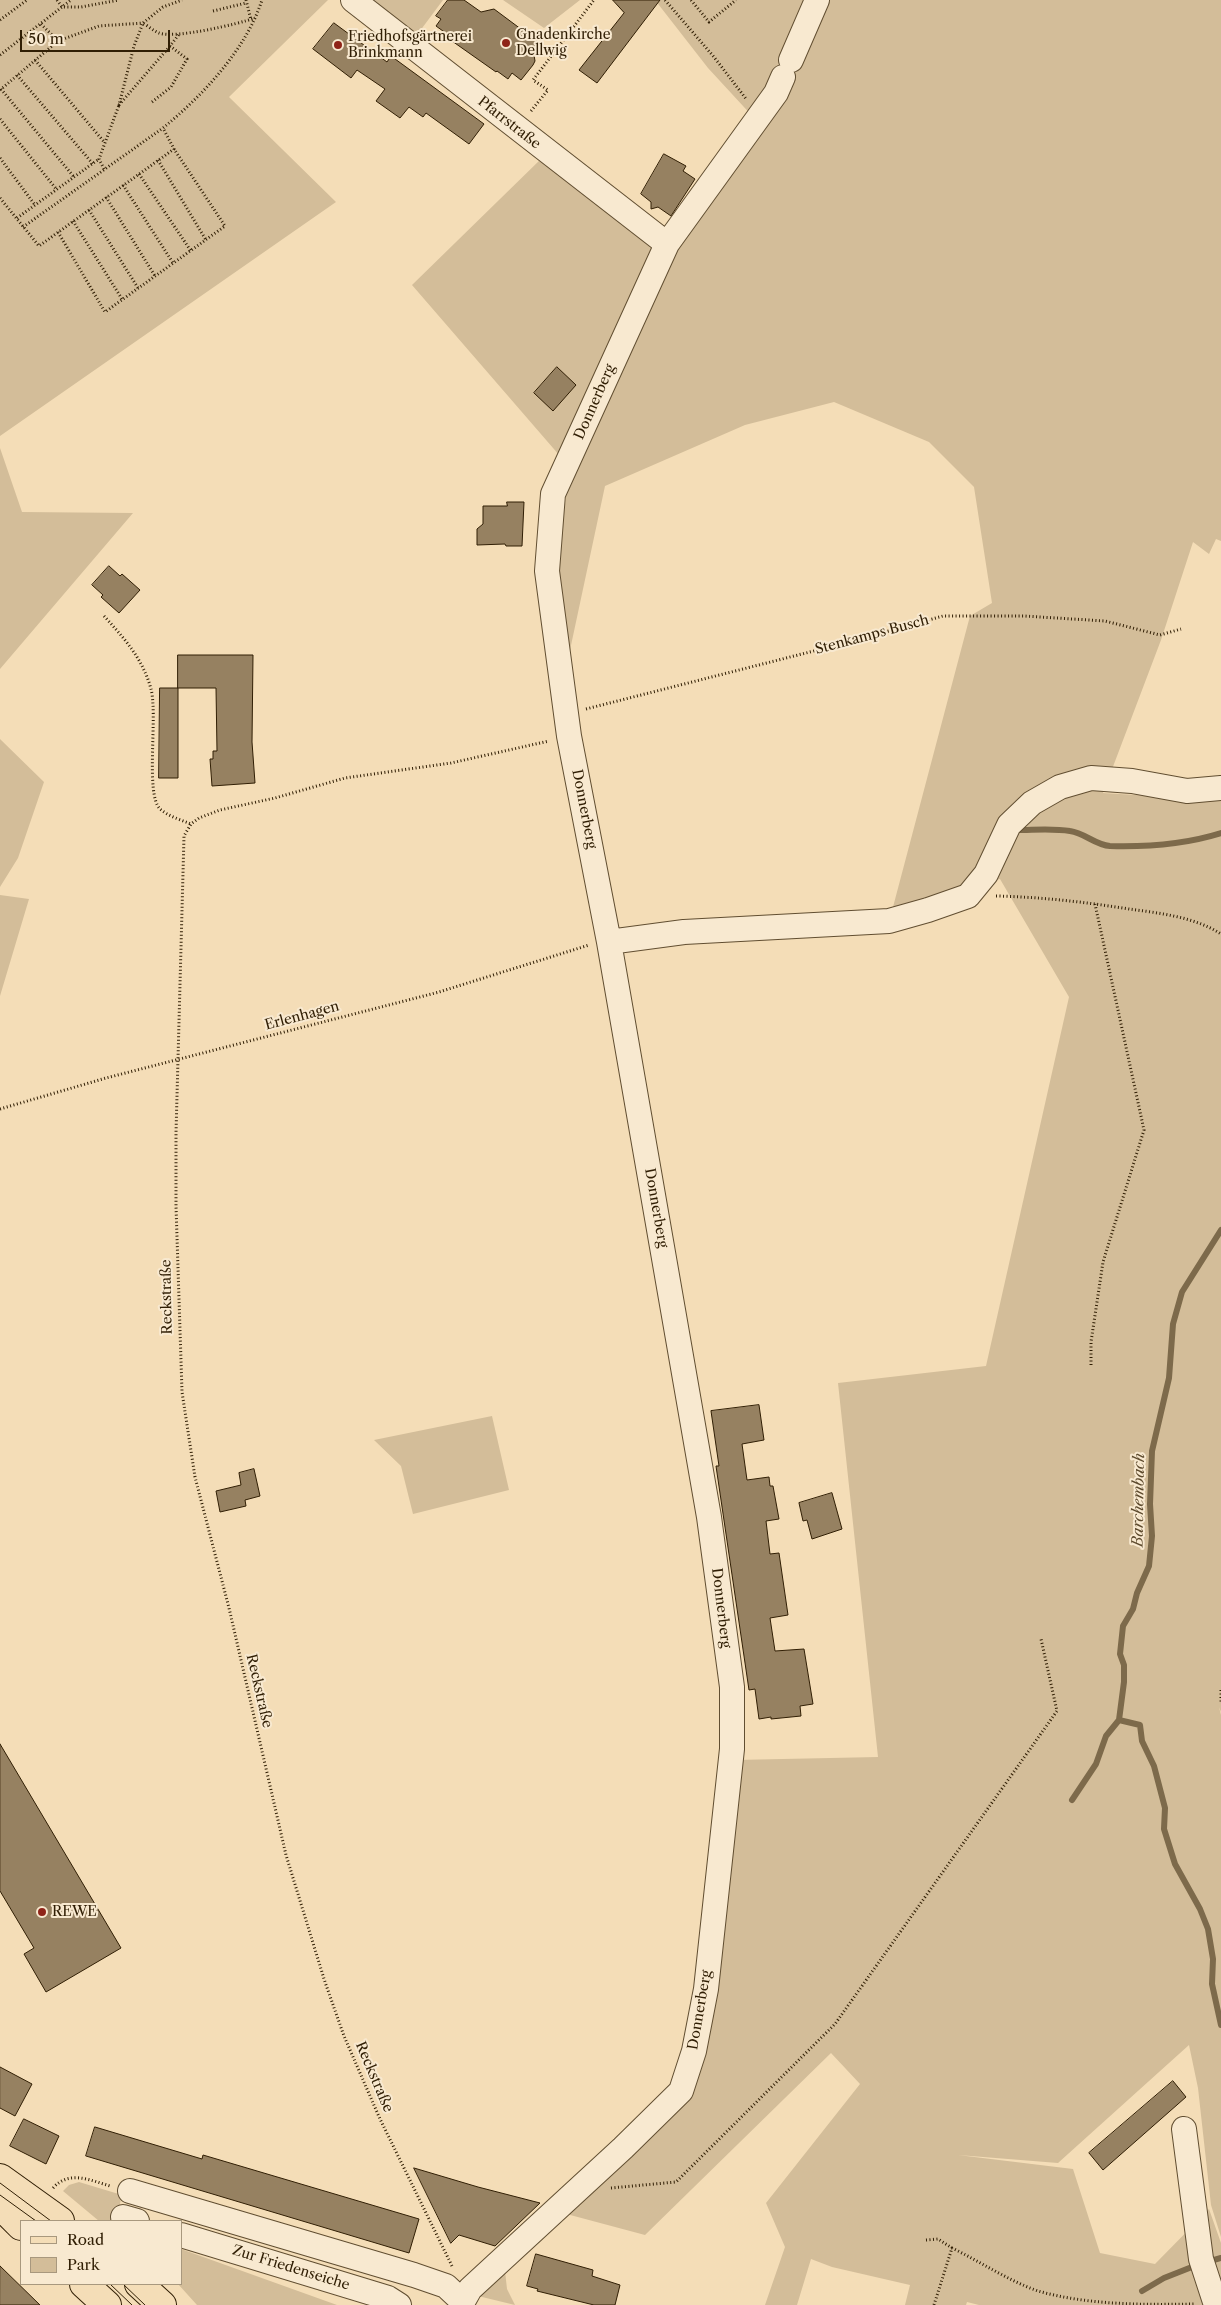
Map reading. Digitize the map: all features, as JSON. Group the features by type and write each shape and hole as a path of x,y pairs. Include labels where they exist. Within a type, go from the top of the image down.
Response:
{"main road":[{"path":"0,2178 29,2215"},
{"path":"0,2205 29,2215 55,2220"},
{"path":"85,2285 107,2305"},
{"path":"140,2285 162,2305"}],"street":[{"name":"Pfarrstraße","path":"353,0 667,244"},
{"name":"Donnerberg","path":"463,2300 680,2091 694,2051 706,1989 732,1740 732,1687 709,1517 609,942 568,725 547,571 553,494 667,244 776,93 817,0"},
{"path":"609,942 684,932 889,920 928,910 968,896 986,874 1009,825 1032,803 1060,787 1091,778 1132,781 1187,791 1221,788"},
{"path":"1184,2129 1200,2258 1216,2304"},
{"path":"130,2191 414,2274 446,2286 463,2300"},
{"name":"Zur Friedenseiche","path":"182,2235 388,2298 399,2305"}],"path":[{"path":"0,20 27,0"},
{"path":"57,0 62,6 81,7 119,0"},
{"path":"0,55 72,0"},
{"path":"74,177 0,89 58,40 99,26 143,22 163,7 182,0"},
{"path":"24,227 183,112 218,73 256,18 262,0"},
{"path":"517,129 548,90 533,80 594,0"},
{"path":"664,0 714,56 759,116"},
{"path":"698,0 693,2 710,22 736,0"},
{"path":"213,11 246,1 251,20"},
{"path":"143,22 160,34 231,26 256,18"},
{"path":"17,218 99,159 119,105 134,46 143,22"},
{"path":"40,24 58,40"},
{"path":"119,105 180,33"},
{"path":"152,102 170,88 187,58 170,46"},
{"path":"35,60 105,143"},
{"path":"17,75 93,164"},
{"path":"0,119 56,190"},
{"path":"58,232 105,312 225,226 174,149 163,128"},
{"path":"0,198 39,246 174,149"},
{"path":"0,158 35,205"},
{"path":"99,159 104,169"},
{"path":"158,160 206,240"},
{"path":"139,174 190,251"},
{"path":"123,185 173,263"},
{"path":"106,197 155,276"},
{"path":"89,210 138,288"},
{"path":"73,221 122,299"},
{"path":"104,616 130,644 143,667 152,690 154,724 152,776 154,801 167,814 191,824"},
{"name":"Stenkamps Busch","path":"191,824 199,818 220,810 275,798 345,778 451,763 568,725 943,616 1024,616 1105,621 1160,635 1181,629"},
{"name":"Reckstraße","path":"191,824 184,836 176,1206 179,1356 186,1430 195,1477 229,1608 286,1855 325,1982 344,2036 380,2119 463,2300"},
{"path":"968,896 1018,896 1095,904 1181,918 1221,934"},
{"path":"1091,1364 1091,1342 1103,1262 1144,1130 1095,904"},
{"name":"Erlenhagen","path":"0,1109 178,1060 439,992 579,946 609,942"},
{"path":"578,2189 594,2190 676,2182 835,2024 1057,1711 1041,1639"},
{"path":"1221,1690 1221,1703"},
{"path":"29,2215 58,2182 69,2178 80,2177 130,2191"},
{"path":"926,2240 938,2239 1018,2283 1064,2298 1126,2304 1216,2304"},
{"path":"934,2305 952,2248"}],"green space":[{"path":"0,0 328,0 229,97 336,202 0,436"},
{"path":"354,0 443,0 411,43"},
{"path":"503,0 580,0 544,28"},
{"path":"655,0 815,0 755,119 708,68"},
{"path":"820,0 1221,0 1221,541 1216,539 1209,554 1193,542 1161,640 1103,793 1185,798 1221,798 1221,1712 1219,1707 1221,1715 1221,2237 1211,2205 1198,2088 1189,2045 1058,2163 958,2155 1073,2169 1100,2253 1155,2264 1209,2209 1221,2243 1221,2305 979,2305 967,2302 966,2305 905,2305 910,2285 832,2267 811,2259 797,2305 765,2305 785,2247 766,2203 860,2084 831,2053 645,2235 559,2212 681,2091 735,1760 878,1757 838,1383 986,1366 1069,997 1000,879 893,907 970,616 992,603 974,487 929,442 834,402 745,425 605,486 570,650 557,569 566,496 691,217"},
{"path":"543,157 662,247 566,463 412,285"},
{"path":"0,448 22,512 133,513 0,669"},
{"path":"0,739 44,782 18,858 0,887"},
{"path":"0,895 29,899 0,996"},
{"path":"492,1416 509,1490 413,1514 401,1466 374,1440"},
{"path":"79,2182 122,2195 116,2220 98,2220 63,2191 69,2185"},
{"path":"182,2249 337,2305 197,2305 179,2285 182,2285"},
{"path":"505,2271 507,2289 515,2305 478,2296"}],"building":[{"name":"Gnadenkirche Dellwig","path":"448,0 464,0 481,12 494,9 541,44 534,55 535,61 533,65 521,80 512,73 508,79 496,72 452,41 454,39 436,26 441,19 436,16"},
{"path":"613,0 660,0 597,83 579,70 624,13"},
{"path":"334,23 387,62 391,56 484,124 469,144 426,113 423,117 409,107 400,118 376,101 385,89 357,70 351,78 313,49"},
{"path":"664,154 686,166 683,171 695,179 671,216 658,207 651,209 651,202 641,194"},
{"path":"557,367 576,385 553,411 534,393"},
{"path":"507,502 524,502 522,546 506,546 505,544 477,545 477,529 483,524 483,506 507,506"},
{"path":"109,566 120,576 122,574 140,590 119,613 101,597 103,595 92,585"},
{"path":"178,655 253,655 252,742 255,783 212,786 210,759 213,759 213,751 217,751 216,688 178,688"},
{"path":"160,688 178,688 178,778 159,778"},
{"path":"759,1405 764,1440 742,1444 747,1480 769,1477 770,1486 773,1486 779,1519 766,1521 770,1554 779,1553 788,1615 770,1618 775,1651 804,1649 813,1704 800,1706 801,1716 771,1719 771,1717 759,1719 755,1689 749,1690 716,1466 719,1466 711,1411"},
{"path":"254,1469 260,1496 245,1500 246,1506 220,1512 216,1491 241,1485 239,1473"},
{"path":"832,1493 842,1529 812,1539 807,1520 803,1521 799,1503"},
{"path":"0,1744 121,1948 46,1992 24,1954 34,1948 0,1891"},
{"path":"0,2067 32,2084 15,2116 0,2108"},
{"path":"1173,2081 1186,2097 1103,2170 1089,2153"},
{"path":"24,2119 59,2136 46,2164 10,2146"},
{"path":"95,2127 202,2159 203,2155 419,2219 409,2253 86,2156"},
{"path":"414,2168 540,2203 495,2246 459,2235 451,2243"},
{"path":"536,2254 593,2270 592,2276 620,2285 615,2305 594,2305 537,2291 538,2289 527,2286"},
{"path":"0,2266 40,2305 0,2305"}],"waterway":[{"path":"1016,830 1050,829 1070,831 1100,844 1110,846 1166,844 1194,840 1221,833"},
{"name":"Barchembach","path":"1221,1230 1182,1292 1173,1324 1169,1378 1152,1451 1150,1504 1152,1536 1149,1566 1137,1593 1133,1609 1123,1626 1120,1654 1124,1665 1124,1682 1119,1720 1140,1725 1142,1741 1154,1766 1165,1808 1164,1829 1175,1864 1200,1909 1208,1929 1213,1959 1212,1984 1221,2025"},
{"name":"Barchembach","path":"1072,1800 1096,1764 1106,1736 1119,1720"},
{"name":"Barchembach","path":"1207,2262 1221,2258"},
{"name":"Barchembach","path":"1142,2291 1164,2278 1197,2265"}],"tram line":[{"path":"0,2183 50,2220"},
{"path":"0,2195 35,2220"},
{"path":"111,2285 132,2305"},
{"path":"124,2285 145,2305"}],"place":[{"name":"Gnadenkirche Dellwig","path":"506,43"},
{"name":"Friedhofsgärtnerei Brinkmann","path":"338,45"},
{"name":"REWE","path":"42,1912"}]}
